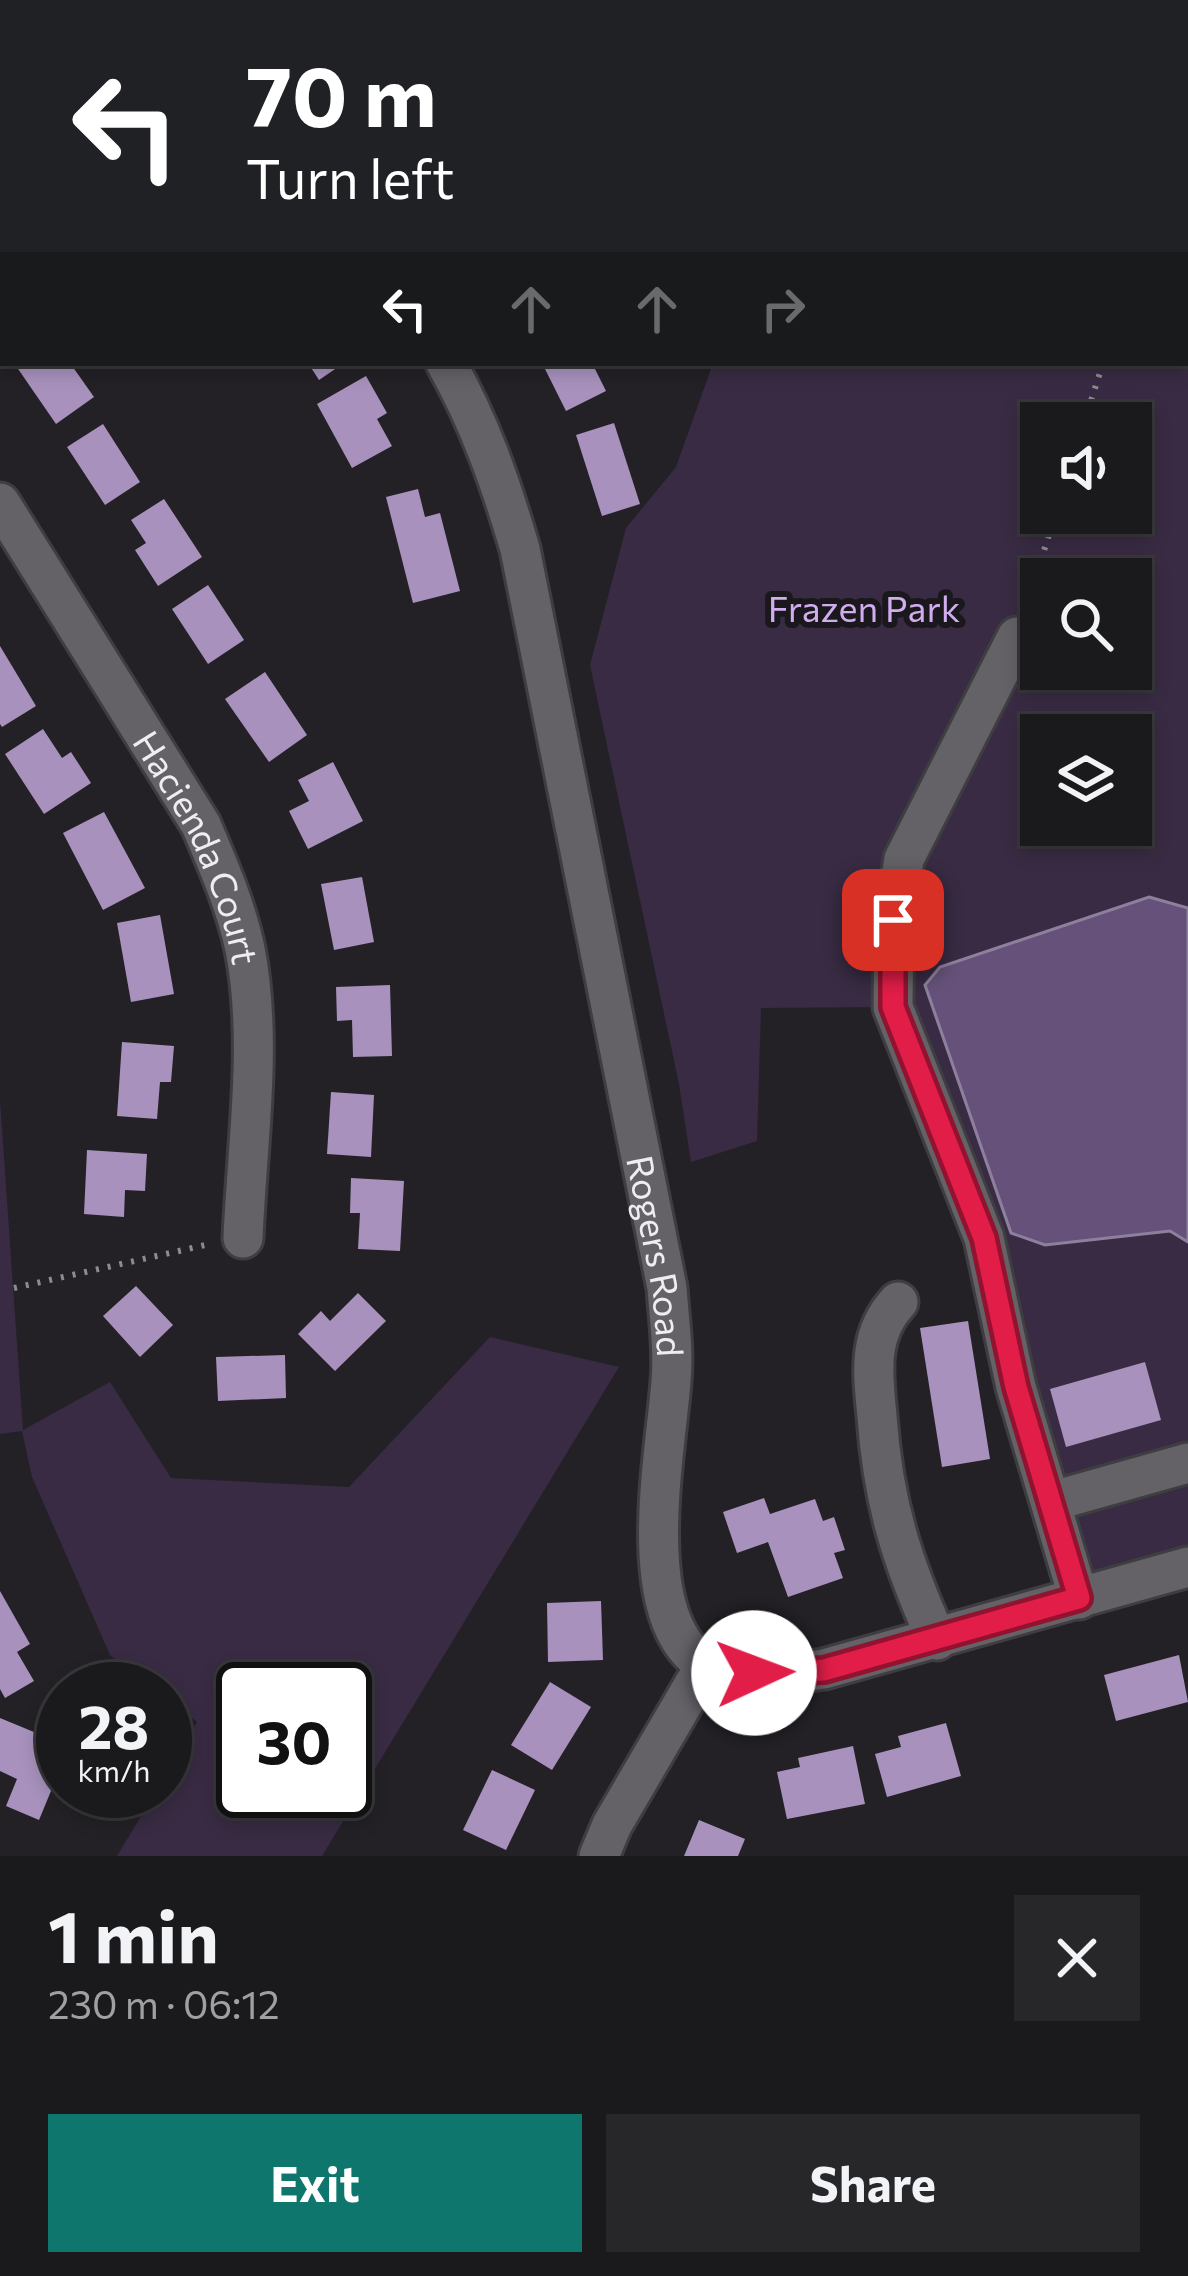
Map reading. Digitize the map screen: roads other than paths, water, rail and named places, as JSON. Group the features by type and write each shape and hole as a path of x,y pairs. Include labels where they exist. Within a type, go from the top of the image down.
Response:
{"street":[{"name":"Rogers Road","path":"448,366 496,468 520,549 544,664 668,1288 672,1373 657,1567 678,1637 706,1664"},
{"name":"Hacienda Court","path":"0,502 201,825 223,876 244,944 250,985 243,1238"},
{"path":"1017,637 904,859 893,920 893,1007 984,1238 1016,1387 1079,1598"},
{"path":"898,1303 876,1336 873,1376 881,1477 898,1543 937,1640"},
{"path":"1053,1501 1188,1463"},
{"path":"599,1856 612,1825 706,1664 724,1672 824,1670 1188,1567"}],"park label":[{"name":"Frazen Park","path":"864,607"}]}
